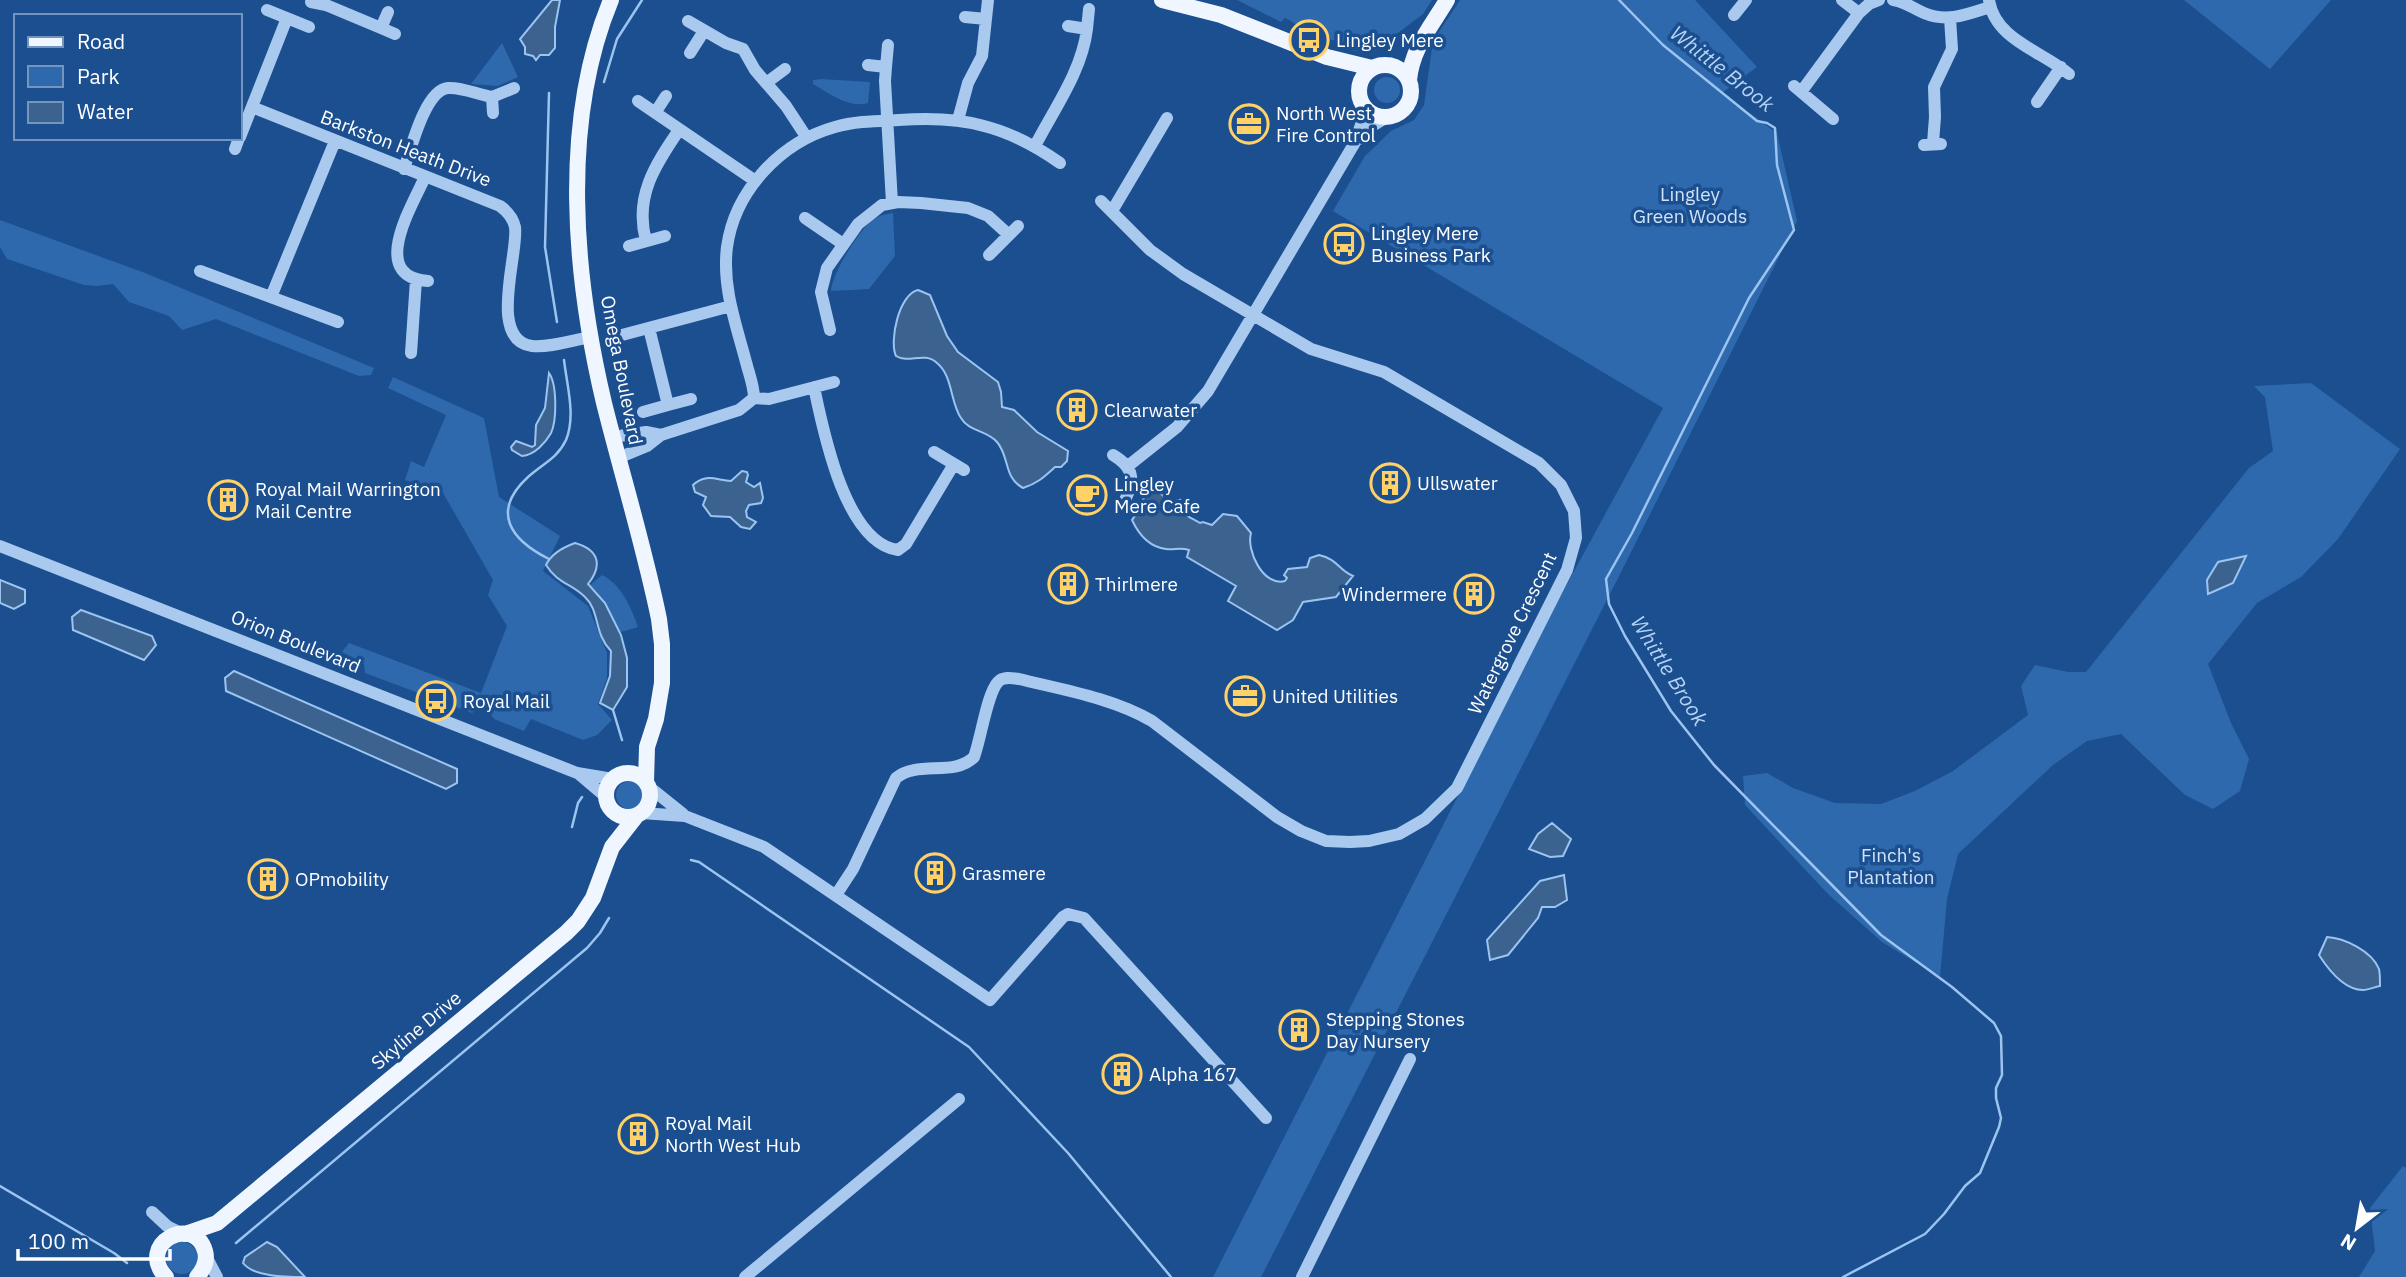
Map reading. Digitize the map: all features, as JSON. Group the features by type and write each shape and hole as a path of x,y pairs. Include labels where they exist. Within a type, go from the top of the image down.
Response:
{"main road":[{"name":"Omega Boulevard","path":"611,0 588,71 579,144 579,222 591,337 618,458 653,589 662,644 662,683 656,719 647,747 647,784"},
{"path":"1163,0 1221,15 1327,57 1400,69 1409,80 1411,88 1408,104 1387,117 1372,113 1345,71 1327,57"},
{"path":"1409,80 1414,55 1447,0"},
{"path":"1360,95 1366,74 1416,41 1428,28"},
{"name":"Omega Boulevard","path":"618,776 647,747"},
{"path":"636,774 647,784 649,801 639,814 622,816 608,802 607,790 618,776 636,774"},
{"name":"Skyline Drive","path":"608,802 612,847"},
{"name":"Skyline Drive","path":"160,1246 169,1237 217,1223 566,933 578,921 593,898 612,847 639,814"},
{"name":"Skyline Drive","path":"197,1277 205,1265 217,1223"},
{"path":"184,1234 197,1239 206,1254"},
{"path":"160,1246 157,1258 163,1275"}],"street":[{"path":"958,120 968,83 982,56 988,0"},
{"path":"1733,15 1746,0"},
{"path":"1842,0 1858,13"},
{"path":"1833,119 1797,89 1858,13 1868,4 1879,0"},
{"path":"1893,0 1906,2 1919,12 1934,18 1950,18 1989,3 2002,28 2011,36 2065,70 2037,102"},
{"path":"311,2 327,3 395,34"},
{"path":"1035,146 1079,62 1089,9"},
{"path":"267,10 309,27"},
{"path":"381,28 388,12"},
{"path":"965,17 986,19"},
{"path":"242,131 286,18"},
{"path":"1933,144 1934,87 1952,49 1950,18"},
{"path":"688,21 744,49 755,70 786,106 807,138"},
{"path":"1068,26 1087,29"},
{"path":"690,53 704,31"},
{"path":"888,45 886,67 892,203"},
{"path":"867,65 886,67"},
{"path":"766,83 785,69"},
{"path":"404,169 427,106 437,92 453,88 492,97 514,88"},
{"path":"1128,466 1177,426 1208,391 1354,144 1362,122 1360,95"},
{"path":"655,113 666,96"},
{"path":"492,97 493,113"},
{"path":"638,102 754,180"},
{"name":"Barkston Heath Drive","path":"252,107 504,209 512,219 515,236 509,270 509,322 513,333 519,341 538,346 591,337"},
{"path":"1354,144 1369,128 1387,117"},
{"path":"754,398 731,306 726,265 730,234 739,207 754,180 785,152 807,138 836,127 923,118 958,120 1003,131 1035,146 1060,163"},
{"path":"1112,211 1167,118"},
{"path":"646,242 640,217 645,193 656,167 679,130"},
{"path":"271,297 334,141"},
{"path":"411,354 422,280 401,268 396,248 425,177"},
{"name":"Watergrove Crescent","path":"836,895 853,869 896,778 909,771 971,761 995,685 1000,680 1009,678 1113,703 1133,711 1160,727 1289,825 1326,841 1369,841 1398,834 1438,809 1457,788 1567,570 1576,538 1574,511 1556,478 1539,463 1395,378 1370,366 1311,349 1167,264 1101,201"},
{"path":"830,330 822,301 823,280 827,268 858,223 882,205 943,204 975,210 1014,230 989,255"},
{"path":"805,218 843,244"},
{"path":"629,246 665,236"},
{"path":"200,271 338,322"},
{"path":"622,335 731,306"},
{"path":"649,328 668,405"},
{"path":"618,458 647,446 661,435 739,410 754,398 769,399 834,382"},
{"path":"814,387 830,459 853,512 871,534 891,549 898,550 906,544 959,467 934,452"},
{"path":"643,412 691,399"},
{"path":"613,437 646,432 661,435"},
{"path":"1113,455 1128,466 1131,484 1124,502"},
{"name":"Orion Boulevard","path":"0,546 577,772 618,776"},
{"name":"Orion Boulevard","path":"577,772 608,802"},
{"path":"647,784 685,816 764,847 990,1000 1063,917 1068,914 1084,918 1266,1118"},
{"path":"639,814 685,816"},
{"path":"1302,1277 1410,1059"},
{"path":"745,1277 959,1099"},
{"path":"160,1246 159,1231 152,1212 167,1226 184,1234"},
{"path":"206,1254 217,1277"},
{"path":"1309,1277 1310,1262"}],"green space":[{"path":"1237,0 1432,0 1423,14 1390,39 1385,38 1382,48 1358,51 1344,49 1322,31 1312,33 1285,18 1281,22"},
{"name":"Lingley Green Woods","path":"1460,0 1695,0 1757,67 1722,93 1777,133 1797,221 1261,1277 1213,1277 1548,619 1663,408 1333,211 1365,156 1391,131 1414,120 1424,105 1433,41"},
{"path":"2184,0 2331,0 2270,69"},
{"path":"502,43 518,77 498,86 471,84"},
{"path":"1387,77 1397,80 1400,90 1397,100 1387,103 1377,100 1374,90 1377,80"},
{"path":"813,80 870,82 868,103 854,104 833,96 813,84"},
{"path":"893,213 895,256 869,289 831,291 840,266 863,230 876,218"},
{"path":"0,220 145,273 374,368 371,375 359,376 216,319 182,330 169,316 129,302 113,284 84,285 7,259 0,247"},
{"path":"393,377 484,418 499,497 560,536 543,571 588,606 607,653 607,678 598,704 612,720 597,735 583,740 531,719 524,731 494,719 484,706 472,713 365,673 364,664 342,652 349,643 481,693 507,626 488,595 493,580 443,493 405,480 411,461 424,467 446,415 388,388"},
{"name":"Finch's Plantation","path":"2311,383 2400,449 2338,539 2301,577 2257,603 2208,664 2231,723 2249,759 2240,791 2213,809 2185,795 2121,734 2087,741 2053,765 1958,854 1947,899 1940,977 1882,942 1828,894 1745,805 1743,776 1767,773 1793,788 1835,803 1881,804 1915,791 1953,771 2028,715 2021,686 2035,665 2068,672 2086,672 2249,468 2273,451 2265,397 2254,386"},
{"path":"602,575 620,590 638,627 621,632 590,585"},
{"path":"630,781 640,785 644,795 640,805 630,809 620,805 616,795 620,785"},
{"path":"2403,1166 2406,1168 2406,1277 2359,1277 2375,1251 2370,1208"},
{"path":"182,1242 193,1247 198,1258 193,1269 182,1274 171,1269 166,1258 171,1247"}],"water":[{"path":"552,0 560,0 555,27 555,48 549,55 540,55 536,60 525,54 525,47 520,39"},
{"path":"918,290 930,295 947,336 958,352 998,382 1002,407 1014,410 1037,432 1068,451 1067,461 1061,467 1055,467 1037,482 1023,488 1009,473 1004,454 997,442 964,423 957,412 949,382 942,368 927,358 906,359 896,356 894,340 897,319 911,293"},
{"path":"549,373 555,393 553,427 540,448 522,456 511,447 516,441 532,447 535,445 536,425 545,408"},
{"path":"742,471 747,472 746,482 754,487 760,483 763,498 761,503 749,505 746,511 747,517 756,522 750,529 741,527 730,517 711,516 703,505 706,497 695,492 693,485 707,478 731,481"},
{"path":"1151,486 1172,501 1180,500 1183,512 1200,523 1212,525 1223,514 1237,516 1251,533 1251,549 1258,566 1270,578 1285,581 1287,578 1284,575 1288,569 1307,567 1310,558 1319,555 1330,559 1353,576 1336,597 1303,602 1293,620 1277,630 1228,601 1236,586 1187,557 1189,550 1160,548 1141,535 1132,520"},
{"path":"575,543 594,554 596,571 588,584 605,603 621,635 627,658 627,687 613,710 600,703 610,676 611,651 602,637 593,609 585,597 555,576 546,565 558,551"},
{"path":"2246,556 2233,583 2208,594 2207,580 2218,562"},
{"path":"0,580 25,590 25,603 14,609 0,603"},
{"path":"81,610 152,636 156,645 144,660 73,630 72,617"},
{"path":"234,671 457,769 457,783 446,789 226,691 225,678"},
{"path":"1552,823 1571,839 1563,856 1550,857 1529,849 1538,834"},
{"path":"1564,875 1567,900 1555,907 1542,907 1538,918 1508,955 1490,960 1487,940 1540,881"},
{"path":"2327,937 2349,943 2364,951 2379,969 2380,986 2365,990 2356,989 2337,978 2319,955"},
{"path":"267,1242 277,1247 305,1277 262,1274 248,1268 243,1263 245,1257"}],"waterway":[{"path":"604,82 617,39 642,0"},
{"name":"Whittle Brook","path":"1619,0 1663,45 1757,121 1775,128 1777,165 1794,230 1749,298 1632,533 1606,579 1609,604 1625,636 1671,711 1714,765 1881,935 1952,987 1994,1023 2001,1036 2002,1075 1996,1088 2001,1118 1980,1173 1965,1186 1925,1234 1843,1277"},
{"path":"549,93 545,247 557,322"},
{"path":"549,559 524,543 510,524 508,513 516,490 554,457 566,440 571,411 564,360"},
{"path":"613,710 622,740"},
{"path":"572,827 582,797"},
{"path":"691,860 699,862 969,1047 1068,1153 1171,1277"},
{"path":"236,1243 587,948 609,918"},
{"path":"0,1186 127,1263"}],"place":[{"name":"Lingley Mere","path":"1309,40"},
{"name":"North West Fire Control","path":"1249,124"},
{"name":"Lingley Mere Business Park","path":"1344,244"},
{"name":"Clearwater","path":"1077,410"},
{"name":"Ullswater","path":"1390,483"},
{"name":"Lingley Mere Cafe","path":"1087,495"},
{"name":"Royal Mail Warrington Mail Centre","path":"228,500"},
{"name":"Thirlmere","path":"1068,584"},
{"name":"Windermere","path":"1474,594"},
{"name":"United Utilities","path":"1245,696"},
{"name":"Royal Mail","path":"436,701"},
{"name":"Grasmere","path":"935,873"},
{"name":"OPmobility","path":"268,879"},
{"name":"Stepping Stones Day Nursery","path":"1299,1030"},
{"name":"Alpha 167","path":"1122,1074"},
{"name":"Royal Mail North West Hub","path":"638,1134"}]}
